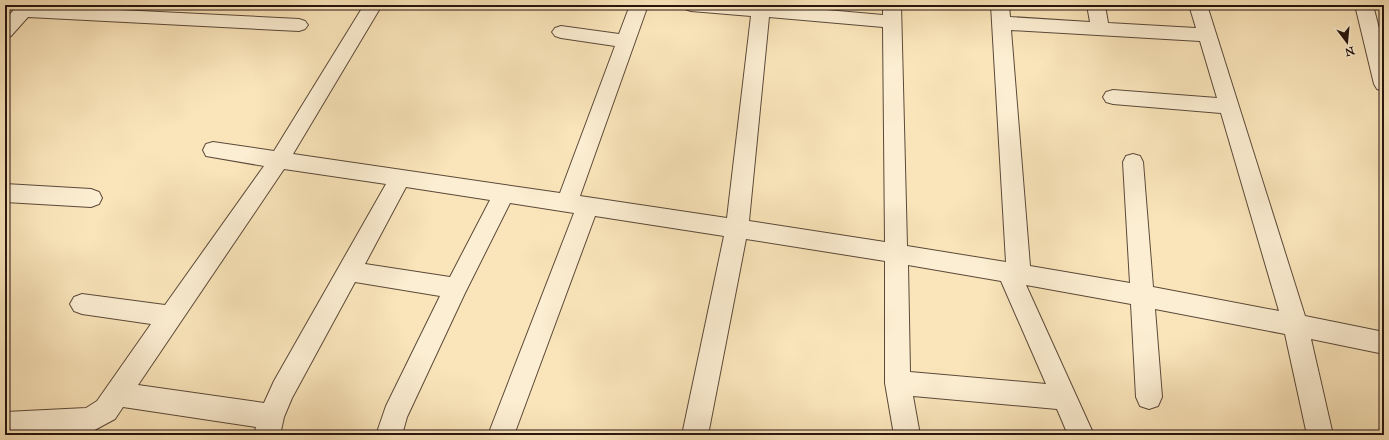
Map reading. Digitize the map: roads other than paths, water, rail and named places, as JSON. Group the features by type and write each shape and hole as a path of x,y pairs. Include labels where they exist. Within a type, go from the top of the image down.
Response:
{"street":[{"path":"5,425 89,420 106,410 279,160 373,5"},
{"path":"501,435 577,205 626,41 639,5"},
{"path":"691,5 892,13 898,383 907,435"},
{"path":"1096,5 1100,29"},
{"path":"1198,5 1295,324 1320,435"},
{"path":"1364,5 1384,84"},
{"path":"5,32 25,8 299,25"},
{"path":"695,435 737,229 761,8"},
{"path":"1081,435 1014,272 1001,14 1100,29 1206,35"},
{"path":"561,32 626,41"},
{"path":"1113,97 1228,106"},
{"path":"214,150 1014,272 1295,324 1384,343"},
{"path":"1133,162 1149,397"},
{"path":"117,394 269,426 283,390 400,178"},
{"path":"5,193 91,198"},
{"path":"389,435 395,415 456,288 504,194"},
{"path":"348,270 456,288"},
{"path":"82,304 171,316"},
{"path":"898,383 1065,398"}]}
